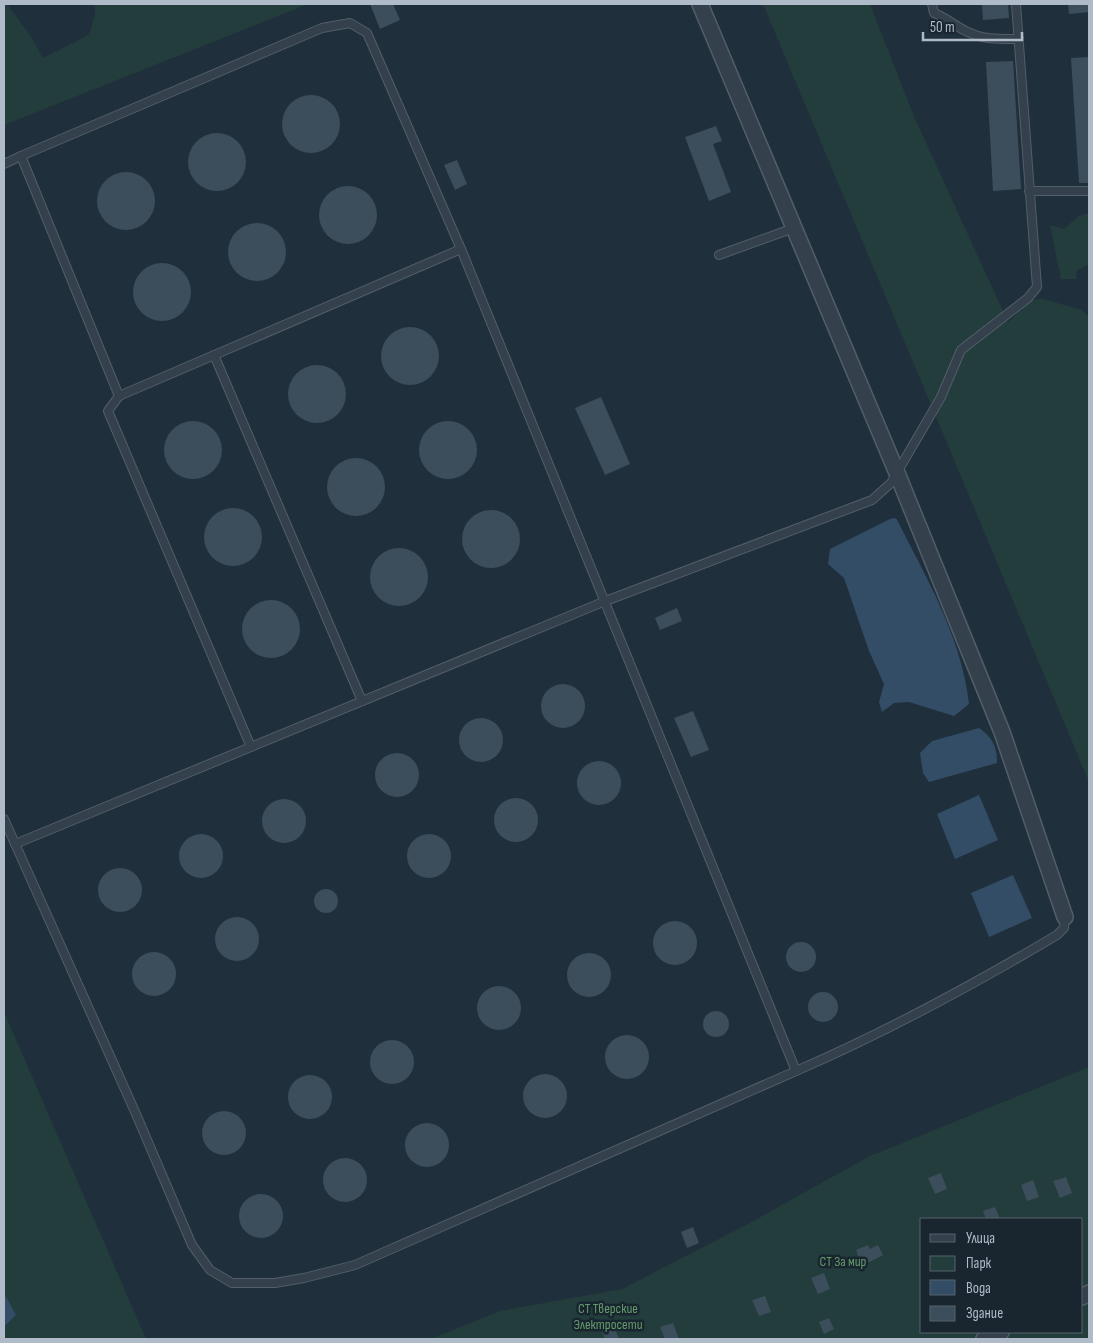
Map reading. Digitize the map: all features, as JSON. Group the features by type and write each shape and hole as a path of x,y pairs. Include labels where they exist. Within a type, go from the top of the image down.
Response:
{"street":[{"path":"700,4 897,473 1002,732 1065,917"},
{"path":"984,1339 999,1333"}],"lane":[{"path":"932,4 934,13 950,19 967,32 989,39 1019,39"},
{"path":"15,844 603,602 872,500 891,484 941,397 961,350 1022,304 1037,287 1016,4"},
{"path":"4,164 322,28 350,23 367,33 461,250 603,602 796,1071"},
{"path":"21,156 119,396"},
{"path":"1029,191 1089,191"},
{"path":"719,255 794,228"},
{"path":"251,746 108,411 119,396 461,250"},
{"path":"214,355 362,701"},
{"path":"4,819 136,1114 192,1245 210,1270 232,1283 275,1283 355,1265 836,1054 992,974 1057,935 1064,928 1065,917"}],"green space":[{"path":"4,4 7,4 32,38 43,58 89,35 95,14 94,4 308,4 4,125"},
{"path":"763,4 870,4 913,114 1008,322 1032,300 1043,299 1082,310 1089,317 1089,782"},
{"path":"1089,213 1089,264 1077,270 1076,279 1061,279 1050,225 1064,229 1079,216"},
{"path":"4,1012 146,1339 4,1339 4,1327 16,1315 4,1296"},
{"name":"СТ За мир","path":"1089,1067 1089,1339 431,1339 500,1311 622,1289 746,1225 868,1157"}],"water":[{"path":"896,518 941,608 959,655 969,704 954,716 909,702 894,703 882,712 879,702 884,684 869,651 844,578 828,564 830,549 890,519"},
{"path":"979,728 988,735 993,743 997,763 929,782 923,773 920,753 932,741"},
{"path":"979,795 998,840 955,859 937,814"},
{"path":"1013,875 1032,918 989,937 971,893"},
{"path":"4,1296 16,1315 4,1327"}],"building":[{"path":"370,4 393,4 400,20 380,29"},
{"path":"982,4 1008,4 1009,18 983,20"},
{"path":"1068,4 1089,4 1089,12 1069,14"},
{"path":"1089,57 1089,183 1079,183 1071,58"},
{"path":"1013,61 1021,189 993,191 986,62"},
{"path":"311,95 322,97 335,108 340,124 338,135 327,148 311,153 300,151 287,140 282,124 284,113 295,100"},
{"path":"716,126 722,141 713,144 731,192 709,201 685,137"},
{"path":"217,133 228,135 241,146 246,162 244,173 233,186 217,191 206,189 193,178 188,162 190,151 201,138"},
{"path":"457,160 467,184 455,190 444,165"},
{"path":"126,172 137,174 150,185 155,201 153,212 142,225 126,230 115,228 102,217 97,201 99,190 110,177"},
{"path":"348,186 359,188 372,199 377,215 375,226 364,239 348,244 337,242 324,231 319,215 321,204 332,191"},
{"path":"257,223 268,225 281,236 286,252 284,263 273,276 257,281 246,279 233,268 228,252 230,241 241,228"},
{"path":"162,263 173,265 186,276 191,292 189,303 178,316 162,321 151,319 138,308 133,292 135,281 146,268"},
{"path":"410,327 421,329 434,340 439,356 437,367 426,380 410,385 399,383 386,372 381,356 383,345 394,332"},
{"path":"317,365 328,367 341,378 346,394 344,405 333,418 317,423 306,421 293,410 288,394 290,383 301,370"},
{"path":"601,397 630,464 605,475 575,408"},
{"path":"193,421 204,423 217,434 222,450 220,461 209,474 193,479 182,477 169,466 164,450 166,439 177,426"},
{"path":"448,421 459,423 472,434 477,450 475,461 464,474 448,479 437,477 424,466 419,450 421,439 432,426"},
{"path":"356,458 367,460 380,471 385,487 383,498 372,511 356,516 345,514 332,503 327,487 329,476 340,463"},
{"path":"233,508 244,510 257,521 262,537 260,548 249,561 233,566 222,564 209,553 204,537 206,526 217,513"},
{"path":"491,510 502,512 515,523 520,539 518,550 507,563 491,568 480,566 467,555 462,539 464,528 475,515"},
{"path":"399,548 410,550 423,561 428,577 426,588 415,601 399,606 388,604 375,593 370,577 372,566 383,553"},
{"path":"271,600 282,602 295,613 300,629 298,640 287,653 271,658 260,656 247,645 242,629 244,618 255,605"},
{"path":"677,608 682,621 660,630 655,618"},
{"path":"567,684 579,690 584,697 584,715 579,722 572,727 559,728 551,725 544,718 541,702 544,694 551,687"},
{"path":"693,711 709,750 691,757 674,718"},
{"path":"485,718 497,724 502,731 502,749 497,756 490,761 477,762 469,759 462,752 459,736 462,728 469,721"},
{"path":"401,753 413,759 418,766 418,784 413,791 406,796 393,797 385,794 378,787 375,771 378,763 385,756"},
{"path":"603,761 615,767 620,774 620,792 615,799 608,804 595,805 587,802 580,795 577,779 580,771 587,764"},
{"path":"520,798 532,804 537,811 537,829 532,836 525,841 512,842 504,839 497,832 494,816 497,808 504,801"},
{"path":"288,799 300,805 305,812 305,830 300,837 293,842 280,843 272,840 265,833 262,817 265,809 272,802"},
{"path":"205,834 217,840 222,847 222,865 217,872 210,877 197,878 189,875 182,868 179,852 182,844 189,837"},
{"path":"433,834 445,840 450,847 450,865 445,872 438,877 425,878 417,875 410,868 407,852 410,844 417,837"},
{"path":"124,868 136,874 141,881 141,899 136,906 129,911 116,912 108,909 101,902 98,886 101,878 108,871"},
{"path":"321,889 331,889 338,896 338,906 331,913 321,913 314,906 314,896"},
{"path":"241,917 253,923 258,930 258,948 253,955 246,960 233,961 225,958 218,951 215,935 218,927 225,920"},
{"path":"679,921 691,927 696,934 696,952 691,959 684,964 671,965 663,962 656,955 653,939 656,931 663,924"},
{"path":"801,942 812,946 816,957 812,968 801,972 790,968 786,957 790,946"},
{"path":"158,952 170,958 175,965 175,983 170,990 163,995 150,996 142,993 135,986 132,970 135,962 142,955"},
{"path":"593,953 605,959 610,966 610,984 605,991 598,996 585,997 577,994 570,987 567,971 570,963 577,956"},
{"path":"503,986 515,992 520,999 520,1017 515,1024 508,1029 495,1030 487,1027 480,1020 477,1004 480,996 487,989"},
{"path":"823,992 834,996 838,1007 834,1018 823,1022 812,1018 808,1007 812,996"},
{"path":"716,1011 725,1015 729,1024 725,1033 716,1037 707,1033 703,1024 707,1015"},
{"path":"631,1035 643,1041 648,1048 648,1066 643,1073 636,1078 623,1079 615,1076 608,1069 605,1053 608,1045 615,1038"},
{"path":"396,1040 408,1046 413,1053 413,1071 408,1078 401,1083 388,1084 380,1081 373,1074 370,1058 373,1050 380,1043"},
{"path":"549,1074 561,1080 566,1087 566,1105 561,1112 554,1117 541,1118 533,1115 526,1108 523,1092 526,1084 533,1077"},
{"path":"314,1075 326,1081 331,1088 331,1106 326,1113 319,1118 306,1119 298,1116 291,1109 288,1093 291,1085 298,1078"},
{"path":"228,1111 240,1117 245,1124 245,1142 240,1149 233,1154 220,1155 212,1152 205,1145 202,1129 205,1121 212,1114"},
{"path":"431,1123 443,1129 448,1136 448,1154 443,1161 436,1166 423,1167 415,1164 408,1157 405,1141 408,1133 415,1126"},
{"path":"349,1158 361,1164 366,1171 366,1189 361,1196 354,1201 341,1202 333,1199 326,1192 323,1176 326,1168 333,1161"},
{"path":"941,1173 947,1189 935,1194 928,1178"},
{"path":"1066,1177 1072,1193 1060,1198 1053,1181"},
{"path":"1033,1180 1039,1197 1027,1201 1021,1185"},
{"path":"265,1194 277,1200 282,1207 282,1225 277,1232 270,1237 257,1238 249,1235 242,1228 239,1212 242,1204 249,1197"},
{"path":"995,1207 1000,1218 986,1218 983,1211"},
{"path":"693,1227 699,1243 687,1248 681,1232"},
{"path":"868,1245 870,1249 878,1245 883,1255 862,1266 856,1250"},
{"path":"824,1273 830,1289 818,1294 811,1278"},
{"path":"765,1296 771,1312 759,1316 752,1300"},
{"path":"829,1318 834,1329 824,1334 819,1322"},
{"path":"612,1322 619,1339 605,1339 600,1327"},
{"path":"673,1323 679,1339 665,1339 660,1327"}],"park label":[{"name":"СТ Тверские Электросети","path":"608,1316"}]}
